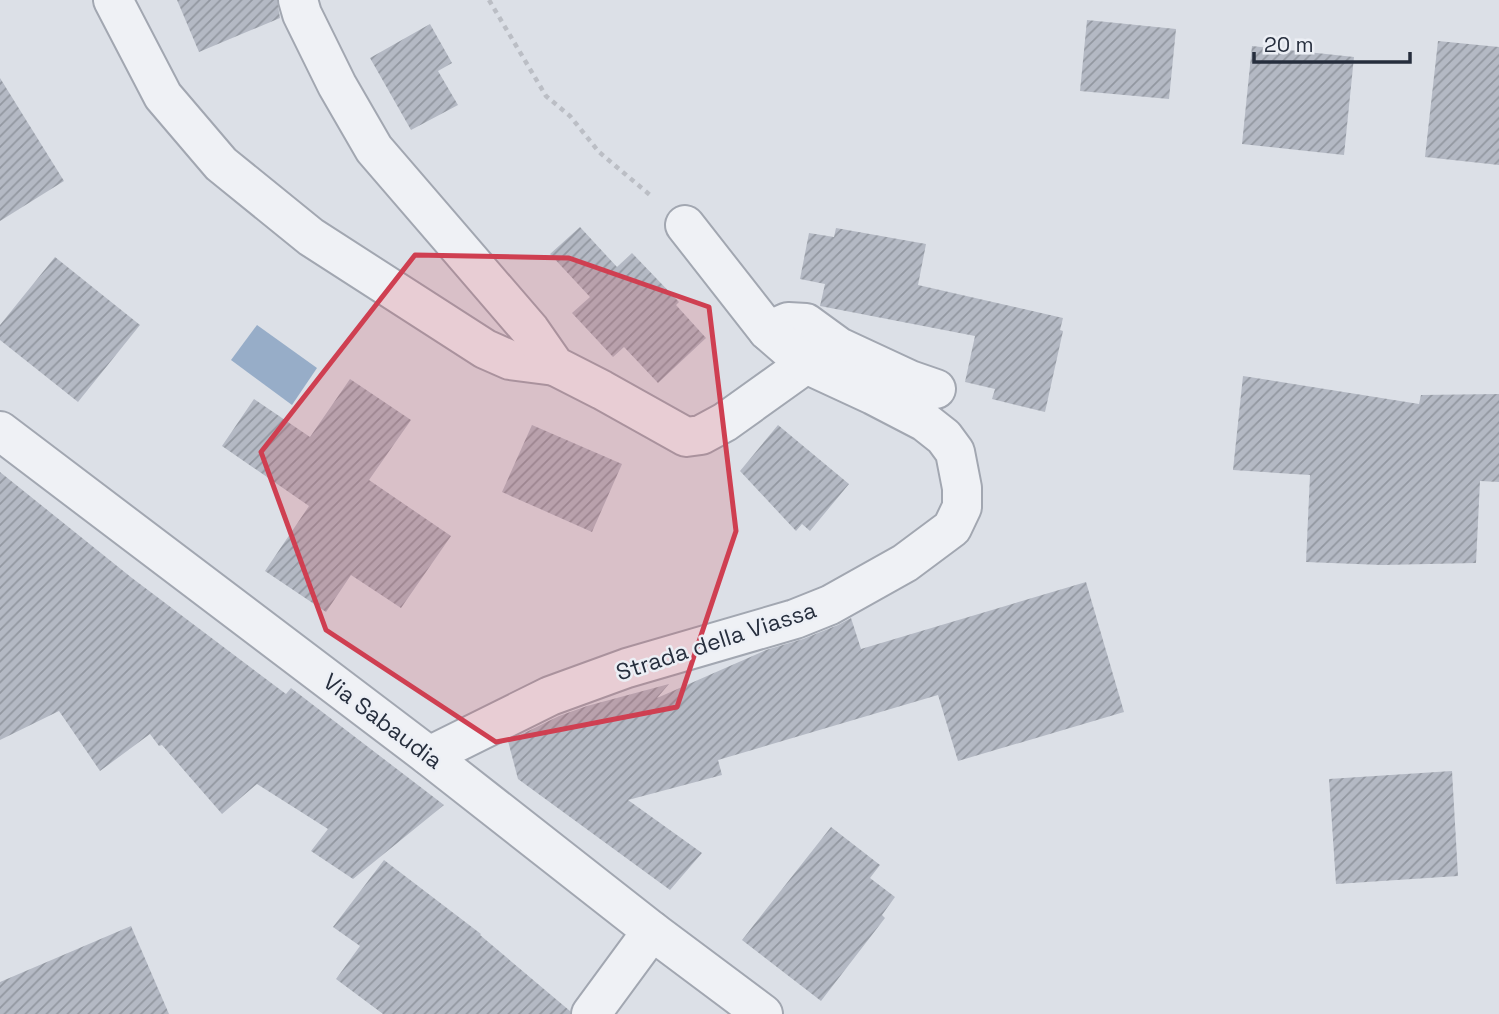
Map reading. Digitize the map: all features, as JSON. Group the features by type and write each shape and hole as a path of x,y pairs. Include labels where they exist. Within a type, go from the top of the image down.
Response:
{"street":[{"path":"113,0 163,96 221,164 311,237 485,349 510,360 555,366 686,437 701,435 725,422 806,364"},
{"path":"298,0 302,14 337,85 374,149 530,330 555,366"},
{"name":"Strada della Viassa","path":"429,756 550,696 627,668 830,605 905,563 952,528 962,507 962,488 955,452 944,437 925,422 806,364 768,331 685,225"},
{"path":"768,331 788,322 806,323 839,346 910,380 936,389"},
{"name":"Via Sabaudia","path":"0,431 429,756 762,1014"},
{"path":"591,1014 652,931"}],"path":[{"path":"489,0 546,96 570,116 600,152 685,225"}],"highlighted area":[{"path":"415,255 569,258 709,307 736,531 677,707 496,742 326,630 261,452"}],"water":[{"path":"257,325 317,368 292,405 231,360"}],"building":[{"path":"177,0 277,0 280,18 199,52"},
{"path":"1087,20 1176,29 1169,99 1080,91"},
{"path":"430,24 452,63 438,71 458,105 411,130 370,58"},
{"path":"1438,41 1499,47 1499,165 1425,157"},
{"path":"1252,46 1354,57 1344,155 1242,144"},
{"path":"0,78 64,181 0,221"},
{"path":"580,227 617,267 632,253 679,302 676,305 706,338 658,383 624,347 613,357 572,313 590,297 550,254"},
{"path":"836,228 926,244 918,285 1063,318 1060,330 1063,331 1045,412 992,399 995,389 965,382 975,336 820,306 825,284 800,279 809,233 834,237"},
{"path":"55,257 140,325 78,402 0,340 0,325"},
{"path":"1243,376 1419,404 1421,395 1499,394 1499,482 1480,481 1476,563 1382,565 1306,562 1310,475 1233,470"},
{"path":"350,379 411,420 369,480 451,536 401,608 351,575 326,612 265,571 309,506 222,446 254,399 310,437"},
{"path":"532,425 622,464 592,532 502,492"},
{"path":"778,425 849,484 810,531 802,524 796,531 740,471"},
{"path":"0,472 132,578 286,694 291,688 444,805 353,879 311,851 328,829 257,784 222,814 150,734 100,771 59,711 0,740"},
{"path":"1086,582 1124,712 958,761 938,695 718,760 722,775 628,800 702,853 670,890 518,779 508,741 559,716 587,706 669,684 657,698 766,650 803,639 851,618 861,649"},
{"path":"1452,771 1458,876 1336,884 1329,779"},
{"path":"831,827 880,865 870,878 895,897 882,915 885,918 821,1001 742,940"},
{"path":"384,860 481,934 570,1011 570,1014 383,1014 336,979 360,946 333,927"},
{"path":"131,926 169,1014 0,1014 0,982"}]}
